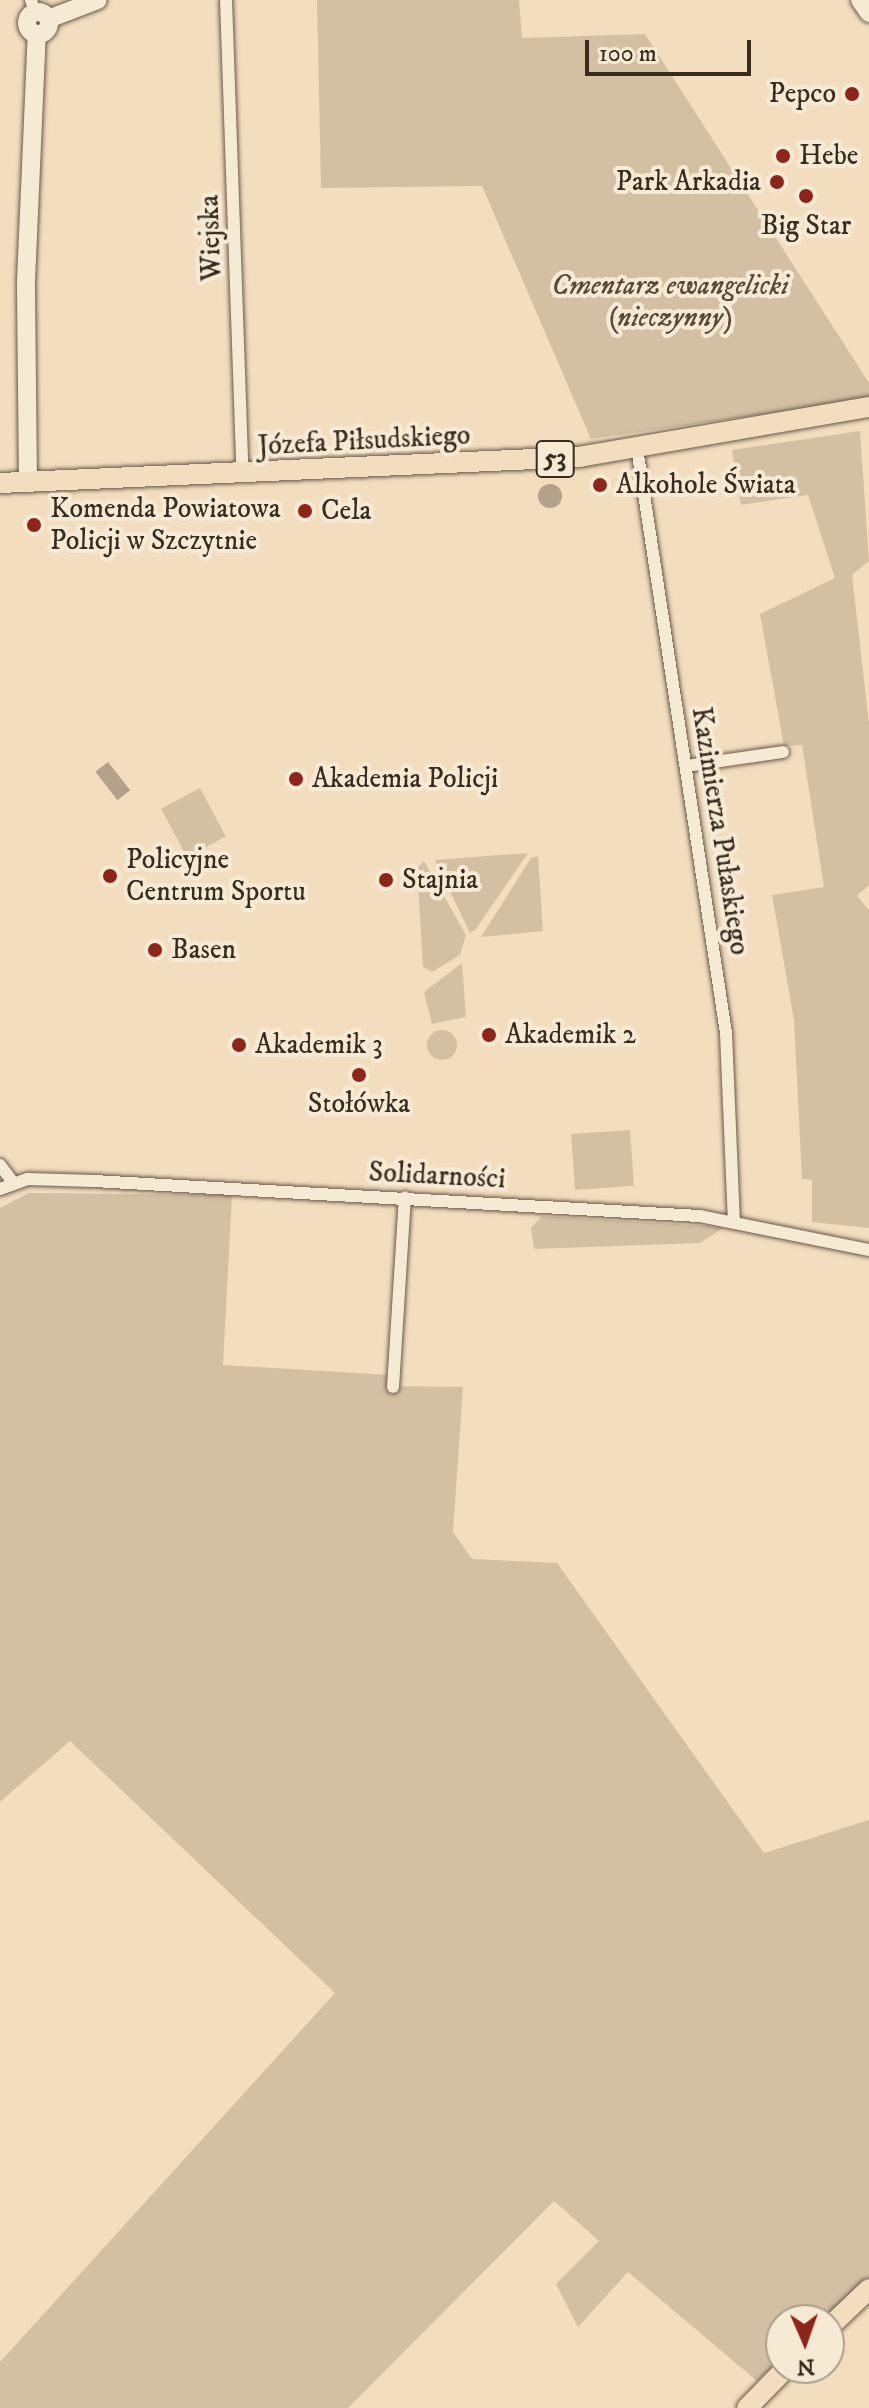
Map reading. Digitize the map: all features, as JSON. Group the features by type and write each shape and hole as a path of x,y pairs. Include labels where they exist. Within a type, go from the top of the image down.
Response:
{"main road":[{"name":"Józefa Piłsudskiego","path":"728,434 869,407"},
{"name":"Józefa Piłsudskiego","path":"0,483 243,475 637,448 869,417"},
{"path":"845,2312 869,2289"},
{"path":"747,2408 770,2384"}],"street":[{"path":"28,482 26,281 38,16 98,0"},
{"name":"Wiejska","path":"226,0 243,475"},
{"path":"860,0 869,13"},
{"name":"Kazimierza Pułaskiego","path":"637,448 726,1033 734,1222"},
{"path":"686,766 783,752"},
{"path":"0,1165 13,1182 0,1189"},
{"name":"Solidarności","path":"13,1182 405,1197 734,1222 869,1250"},
{"path":"393,1387 405,1197"}],"green space":[{"name":"Cmentarz ewangelicki (nieczynny)","path":"317,0 519,0 522,38 645,34 869,383 869,399 591,439 482,186 321,188"},
{"path":"860,431 869,561 852,575 869,723 869,885 857,896 869,910 869,1228 812,1222 812,1180 802,1179 794,1020 772,895 824,887 802,745 784,746 760,614 835,578 808,495 741,505 732,450"},
{"path":"200,788 226,837 187,857 161,809"},
{"path":"528,853 476,929 470,933 435,860"},
{"path":"538,856 543,931 481,937 531,858"},
{"path":"424,861 466,935 460,955 432,972 423,967 417,868"},
{"path":"462,963 466,1017 432,1024 424,992"},
{"path":"442,1030 452,1035 457,1045 452,1055 442,1060 432,1055 427,1045 432,1035"},
{"path":"630,1130 634,1186 575,1190 571,1134"},
{"path":"29,1193 232,1195 223,1365 389,1375 389,1386 463,1387 453,1532 472,1559 557,1563 764,1853 869,1820 869,2278 841,2304 765,2304 765,2374 757,2381 628,2272 578,2327 556,2284 599,2241 554,2201 348,2408 0,2408 0,2362 335,1993 70,1741 0,1802 0,1208"},
{"path":"542,1216 723,1228 700,1243 534,1249 531,1228"}],"shaded area":[{"path":"550,484 559,487 562,496 559,505 550,508 541,505 538,496 541,487"},
{"path":"108,762 130,790 118,800 95,772"}],"place":[{"name":"Pepco","path":"852,94"},
{"name":"Hebe","path":"783,156"},
{"name":"Park Arkadia","path":"777,182"},
{"name":"Big Star","path":"806,196"},
{"name":"Alkohole Świata","path":"600,485"},
{"name":"Cela","path":"305,511"},
{"name":"Komenda Powiatowa Policji w Szczytnie","path":"34,525"},
{"name":"Akademia Policji","path":"296,779"},
{"name":"Policyjne Centrum Sportu","path":"110,876"},
{"name":"Stajnia","path":"386,880"},
{"name":"Basen","path":"155,950"},
{"name":"Akademik 2","path":"489,1035"},
{"name":"Akademik 3","path":"239,1045"},
{"name":"Stołówka","path":"359,1075"}]}
